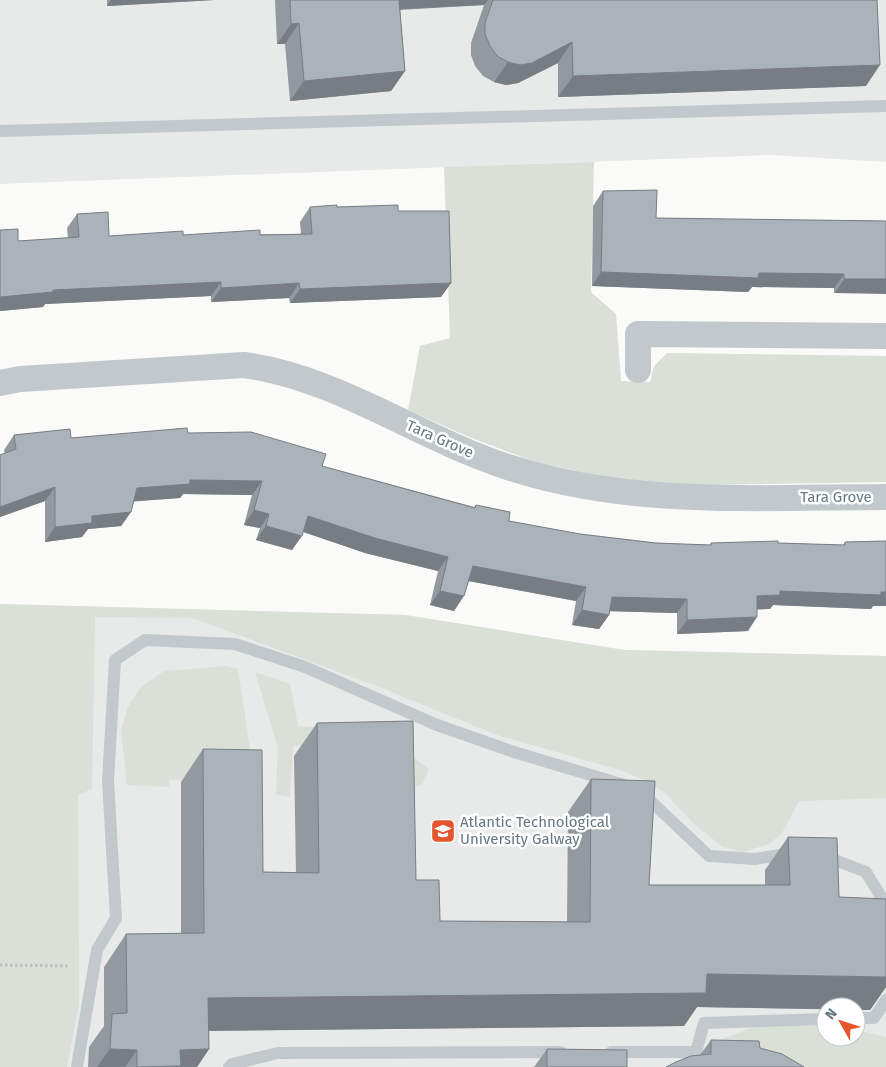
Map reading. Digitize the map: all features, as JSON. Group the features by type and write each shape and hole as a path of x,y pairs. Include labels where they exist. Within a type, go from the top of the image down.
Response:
{"street":[{"path":"638,370 638,334 886,336"},
{"name":"Tara Grove","path":"0,383 20,379 244,365 277,370 312,382 481,457 568,484 651,496 886,497"}],"lane":[{"path":"0,131 886,106"},
{"path":"77,1067 97,950 116,918 108,781 115,660 145,640 235,644 305,668 437,725 514,752 637,789 709,856 754,859 805,851 866,872 886,905"},
{"path":"866,1018 874,1018 886,1000"},
{"path":"596,1052 696,1052 704,1023 816,1018"},
{"path":"229,1067 232,1064 278,1053 577,1052"}],"path":[{"path":"0,965 94,966"}],"shaded area":[{"path":"0,0 886,0 886,162 771,155 0,184"},
{"path":"594,162 591,292 616,314 621,381 650,382 654,366 667,353 886,356 886,482 703,485 640,484 538,463 469,437 408,410 420,346 450,338 444,167"},
{"name":"Atlantic Technological University Galway","path":"0,604 405,615 624,650 886,656 886,1067 0,1067"},
{"path":"0,604 405,615 624,650 886,656 886,798 799,801 782,833 769,844 743,852 723,847 694,824 664,792 647,781 620,770 497,735 374,685 192,618 95,617 92,789 78,795 79,1003 67,1067 0,1067"},
{"path":"226,666 238,669 254,777 169,780 169,787 127,785 121,730 128,707 140,688 164,671"},
{"path":"255,672 290,684 298,726 406,734 414,758 429,769 422,784 410,789 400,743 293,746 290,797 276,795 278,748"},
{"path":"775,1024 816,1026 816,1047 866,1047 866,1032 886,1037 886,1067 676,1067 717,1057 720,1040 748,1029"}],"building":[{"path":"290,0 399,0 405,71 304,81 299,23 291,24"},
{"path":"493,0 877,0 880,65 573,76 572,42 532,63 520,65 508,62 497,56 485,34 485,23"},
{"path":"657,190 656,218 886,221 886,279 844,279 844,274 759,273 758,278 601,272 603,191"},
{"path":"337,205 337,207 398,205 398,211 449,211 451,283 300,289 299,283 221,288 221,282 53,290 53,292 0,297 0,230 18,229 18,241 79,237 77,214 108,212 109,236 183,231 183,235 260,230 260,235 312,234 310,207"},
{"path":"187,428 188,433 251,432 326,454 322,466 475,508 476,505 510,512 509,521 580,534 656,543 711,545 711,543 778,541 778,543 845,545 845,542 886,541 886,592 881,592 881,595 780,591 780,595 757,596 757,617 687,620 687,599 612,597 609,615 582,610 586,587 473,566 464,596 440,591 448,557 375,538 308,516 302,536 266,526 269,514 254,510 262,481 190,480 190,484 137,488 131,512 92,516 92,523 55,527 55,487 0,507 0,455 16,449 14,435 70,429 71,438"},
{"path":"413,721 416,880 439,880 440,921 590,922 591,779 655,781 649,885 790,885 788,837 837,838 839,897 886,899 886,977 707,974 706,993 208,998 209,1049 180,1050 181,1066 137,1067 137,1050 110,1049 112,1014 127,1013 126,934 204,933 203,749 262,750 263,872 319,873 317,723"},
{"path":"711,1040 759,1041 760,1048 782,1054 804,1067 666,1067 691,1056 711,1054"},
{"path":"547,1049 627,1050 627,1067 547,1067"}],"place":[{"name":"Atlantic Technological University Galway","path":"443,831"}]}
